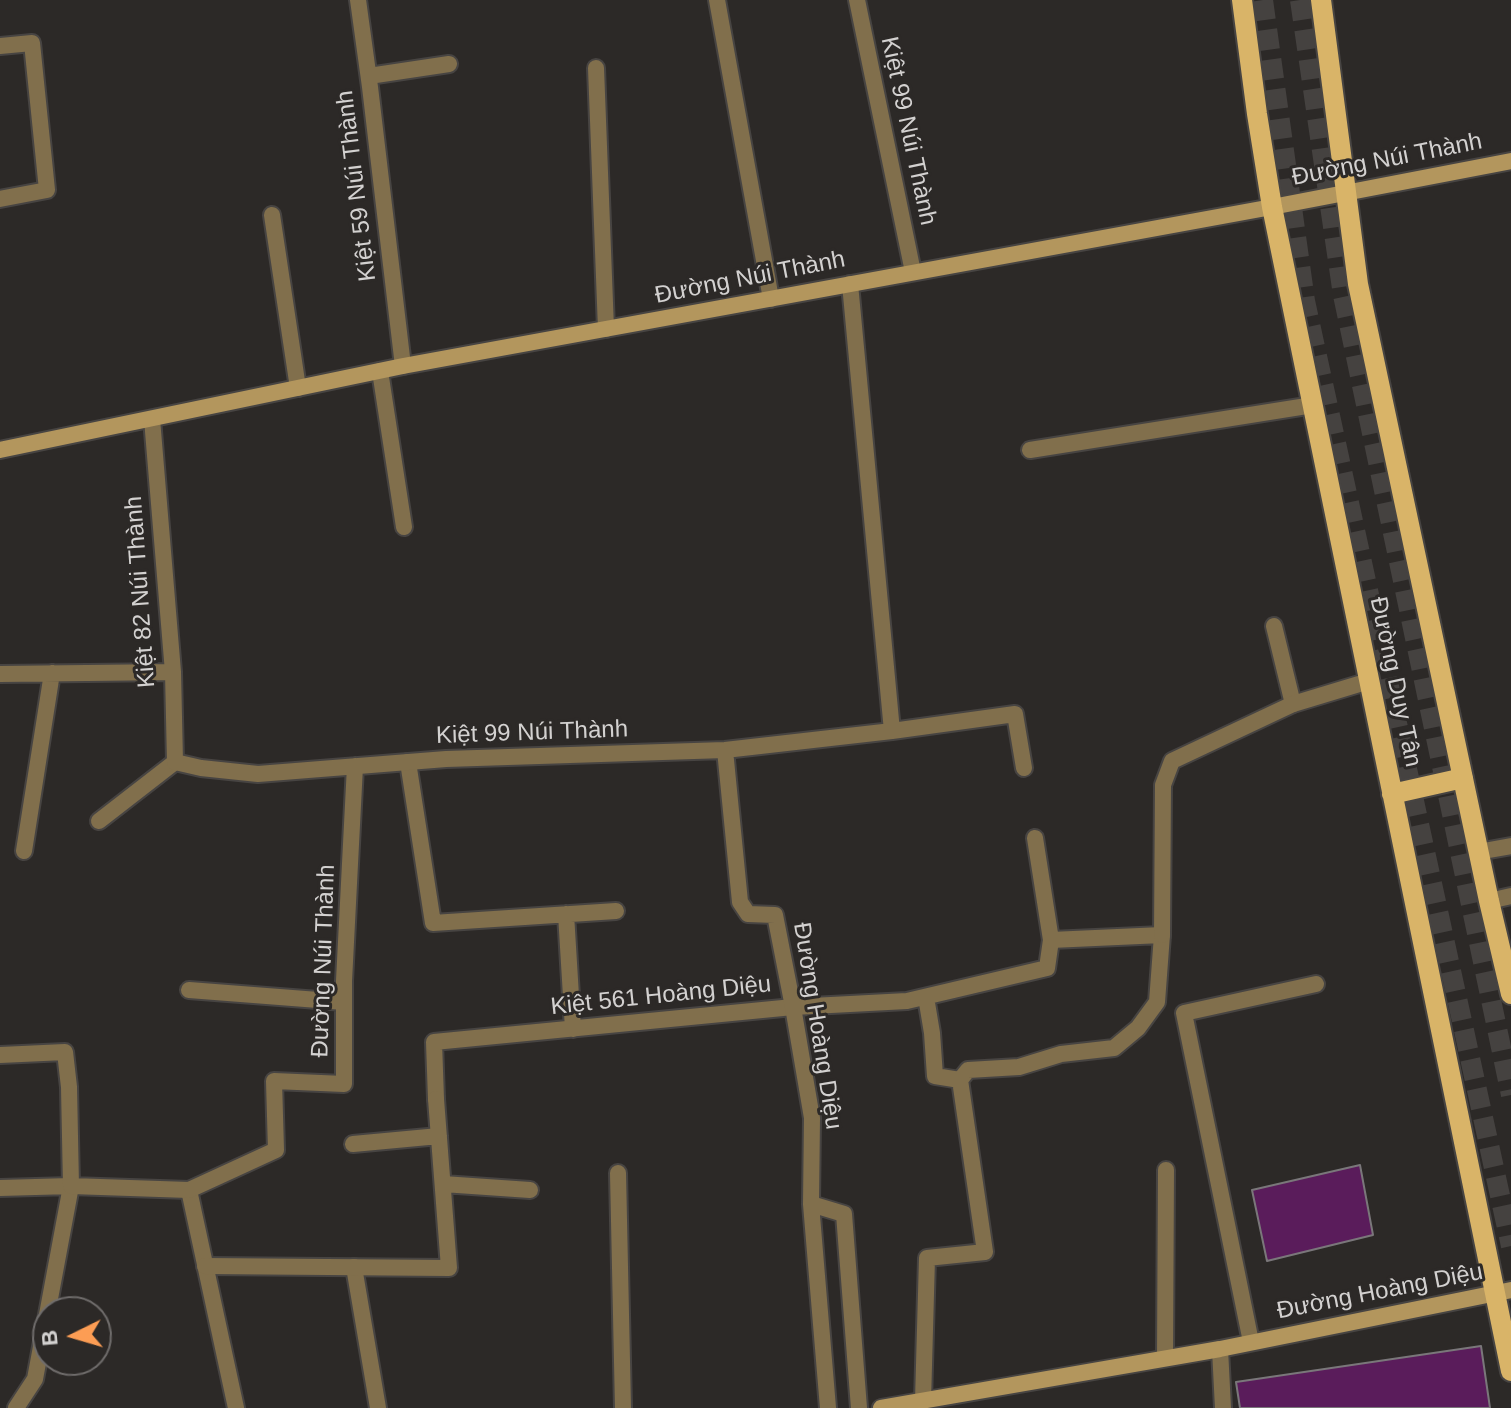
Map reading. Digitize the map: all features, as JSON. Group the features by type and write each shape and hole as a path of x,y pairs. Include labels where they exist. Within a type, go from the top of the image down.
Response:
{"main road":[{"name":"Đường Duy Tân","path":"1242,0 1272,207 1392,794 1502,1292 1511,1371"},
{"name":"Đường Duy Tân","path":"1321,0 1358,284 1511,994"},
{"name":"Đường Núi Thành","path":"0,450 403,366 1511,161"},
{"path":"1392,794 1463,778"},
{"name":"Đường Hoàng Diệu","path":"881,1408 1220,1349 1502,1292"}],"street":[{"name":"Kiệt 59 Núi Thành","path":"358,0 403,366"},
{"path":"717,0 771,299"},
{"name":"Kiệt 99 Núi Thành","path":"857,0 913,272"},
{"path":"0,46 32,43 47,190 0,199"},
{"path":"369,76 449,64"},
{"path":"596,68 606,329"},
{"path":"272,215 298,388"},
{"path":"850,284 892,731"},
{"path":"380,371 404,527"},
{"path":"1030,450 1313,405"},
{"name":"Kiệt 82 Núi Thành","path":"152,419 173,672 175,762"},
{"path":"1274,626 1293,704"},
{"path":"0,674 173,672"},
{"path":"24,851 52,673"},
{"path":"923,1401 927,1258 985,1252 960,1080 968,1070 1019,1067 1061,1054 1114,1048 1138,1028 1157,1002 1162,935 1163,785 1172,761 1293,704 1369,681"},
{"name":"Kiệt 99 Núi Thành","path":"175,762 258,774 446,759 725,750 1015,714 1024,768"},
{"name":"Đường Hoàng Diệu","path":"725,750 740,902 748,914 775,915 812,1118 811,1204 828,1408"},
{"path":"99,821 175,762"},
{"path":"408,762 433,923 616,911"},
{"name":"Đường Núi Thành","path":"0,1188 71,1186 189,1190 276,1150 274,1081 344,1084 344,1002 355,766"},
{"path":"1035,838 1051,940 1162,935"},
{"path":"1478,852 1511,846"},
{"path":"1489,901 1511,896"},
{"path":"566,914 573,1029"},
{"name":"Kiệt 561 Hoàng Diệu","path":"439,1136 434,1042 793,1007 907,1001 1047,968 1051,940"},
{"path":"1251,1342 1184,1013 1316,984"},
{"path":"189,990 344,1002"},
{"path":"926,997 935,1076 960,1080"},
{"path":"0,1055 65,1052 69,1087 71,1186 35,1379 16,1408"},
{"path":"205,1266 449,1268 439,1136 353,1144"},
{"path":"1165,1358 1166,1170"},
{"path":"618,1173 623,1408"},
{"path":"443,1184 530,1190"},
{"path":"189,1190 236,1408"},
{"path":"811,1204 844,1214 859,1408"},
{"path":"354,1267 378,1408"},
{"path":"1220,1349 1223,1408"}],"building":[{"path":"1360,1165 1373,1235 1267,1261 1252,1190"},
{"path":"1481,1346 1490,1408 1240,1408 1236,1382"}],"tunnel":[{"path":"1263,0 1305,301 1511,1246"},
{"path":"1300,0 1343,295 1511,1095"}]}
